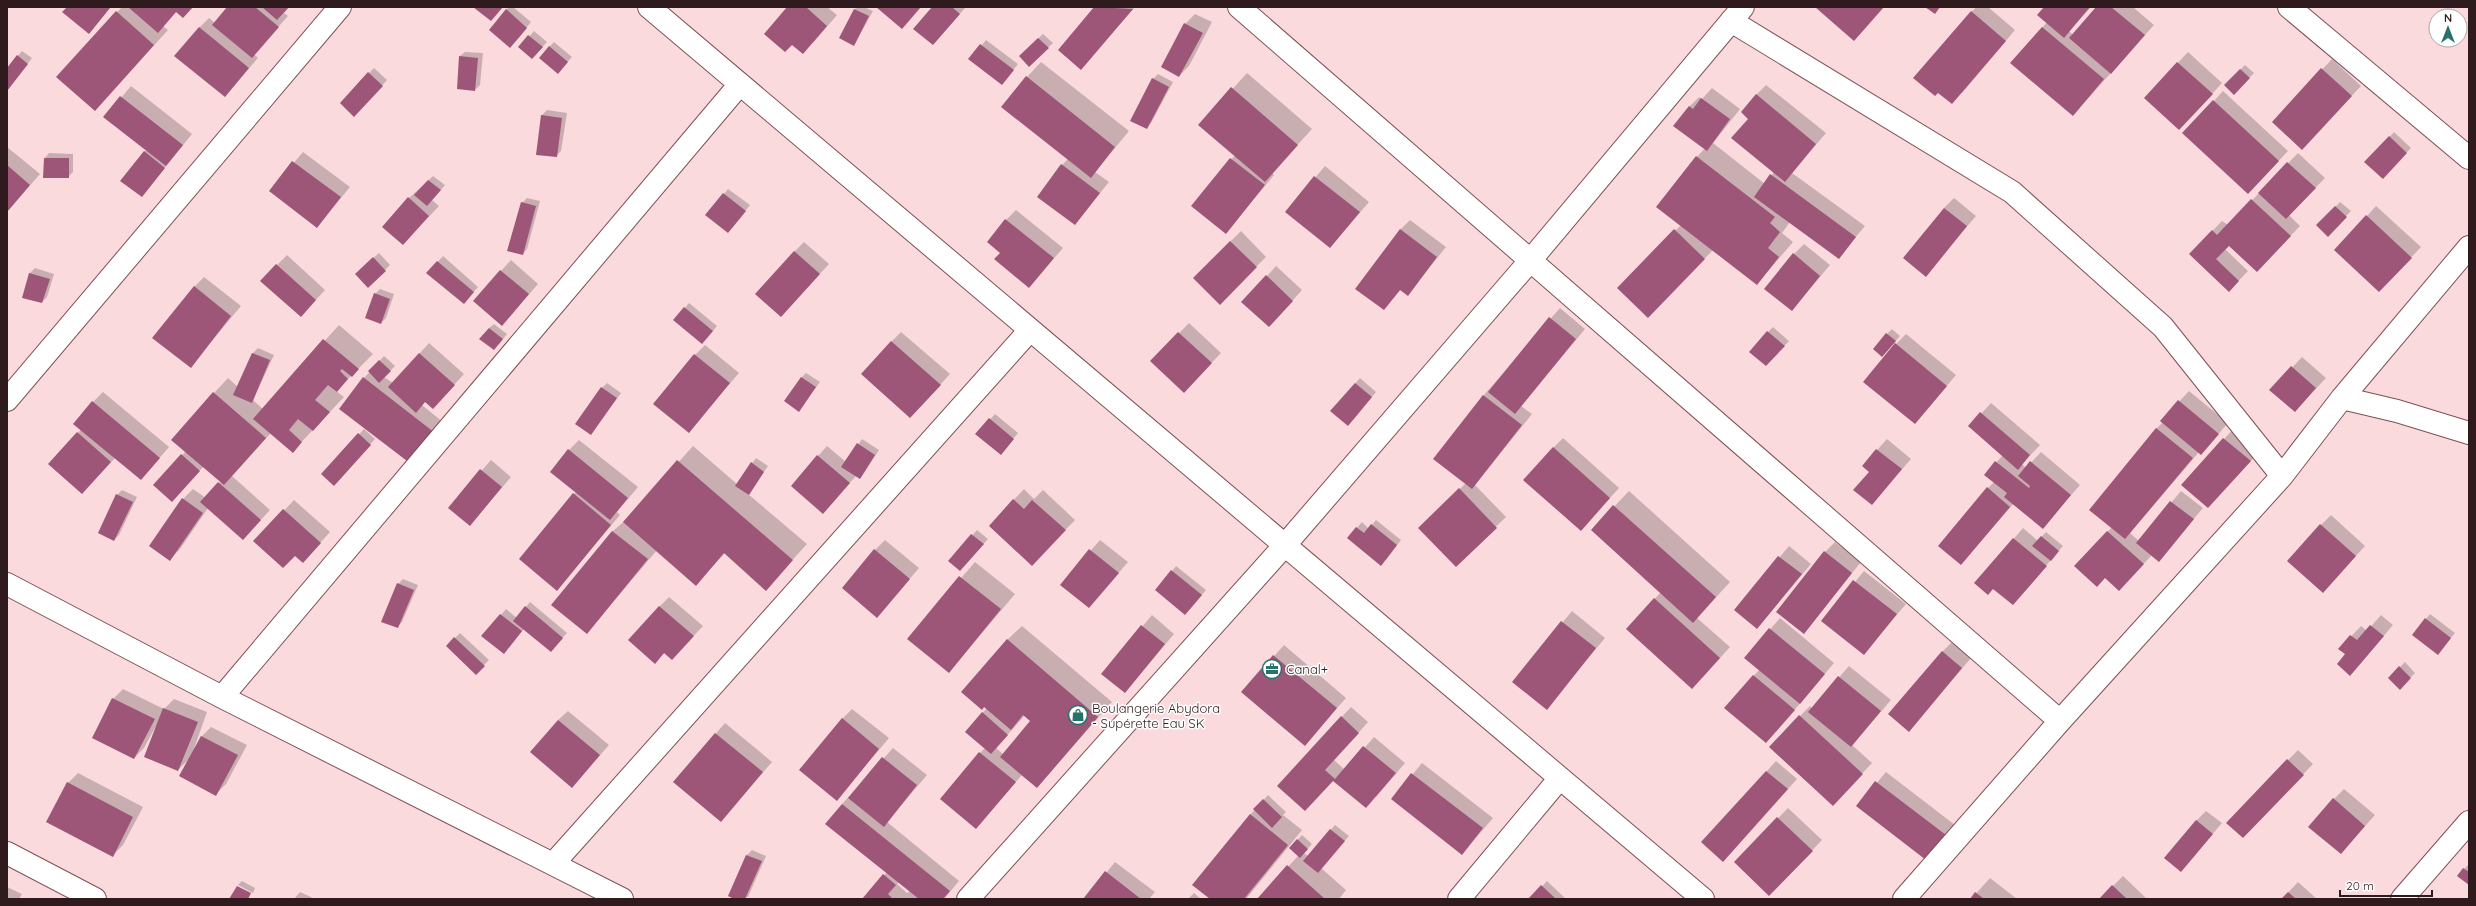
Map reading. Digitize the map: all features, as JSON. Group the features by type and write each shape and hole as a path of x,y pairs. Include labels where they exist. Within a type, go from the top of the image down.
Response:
{"street":[{"path":"7,400 340,7"},
{"path":"649,7 1703,899"},
{"path":"1239,7 1529,262 2060,721"},
{"path":"2289,7 2469,158"},
{"path":"968,899 1284,545 1529,262 1737,14 2012,192 2163,327 2282,476"},
{"path":"222,697 740,84"},
{"path":"1904,899 2060,721 2282,476 2342,398 2469,247"},
{"path":"553,864 1030,330"},
{"path":"2342,398 2397,411 2469,433"},
{"path":"7,584 222,697 622,899"},
{"path":"1459,899 1560,778"},
{"path":"2402,899 2469,822"},
{"path":"7,853 95,899"}],"building":[{"path":"67,7 110,8 89,34 62,12"},
{"path":"128,7 193,7 183,18 176,12 158,33"},
{"path":"227,7 255,7 279,27 252,58 212,25"},
{"path":"262,7 289,7 277,20"},
{"path":"473,7 503,7 491,21"},
{"path":"787,7 806,7 827,26 803,54 792,45 785,52 764,34"},
{"path":"876,7 921,7 902,29"},
{"path":"932,7 952,7 960,14 933,45 913,29"},
{"path":"1094,7 1133,9 1081,70 1058,50"},
{"path":"1815,7 1884,7 1854,41"},
{"path":"1925,7 1940,7 1935,14"},
{"path":"2044,7 2090,7 2064,38 2037,15"},
{"path":"2096,7 2111,7 2145,35 2111,74 2069,38"},
{"path":"506,9 527,28 510,48 489,30"},
{"path":"854,9 869,16 854,46 839,38"},
{"path":"116,11 154,45 95,111 56,77"},
{"path":"1971,11 2006,41 1952,104 1938,93 1935,96 1913,78"},
{"path":"1184,23 1203,33 1179,77 1161,67"},
{"path":"199,27 249,68 225,97 174,56"},
{"path":"2042,27 2104,79 2073,116 2010,63"},
{"path":"528,35 543,47 532,59 518,47"},
{"path":"1038,38 1049,48 1029,67 1019,56"},
{"path":"980,44 1014,70 1002,85 968,59"},
{"path":"549,46 568,62 558,74 539,58"},
{"path":"17,55 28,64 7,91 7,68"},
{"path":"459,56 478,58 475,91 457,89"},
{"path":"2177,62 2213,94 2179,130 2144,98"},
{"path":"2321,68 2352,96 2302,150 2272,122"},
{"path":"2240,69 2250,78 2234,95 2224,85"},
{"path":"368,72 383,86 354,117 340,103"},
{"path":"1026,76 1115,147 1091,178 1001,107"},
{"path":"1152,78 1169,87 1147,129 1130,121"},
{"path":"1231,87 1298,145 1265,182 1198,125"},
{"path":"1756,94 1816,144 1785,182 1731,138 1748,119 1741,112"},
{"path":"120,96 183,145 166,166 103,117"},
{"path":"1701,98 1730,119 1707,151 1673,126 1689,106 1693,109"},
{"path":"2213,100 2279,161 2248,194 2182,133"},
{"path":"541,115 562,118 557,157 536,155"},
{"path":"2389,136 2407,153 2383,179 2364,162"},
{"path":"144,151 165,168 142,197 120,181"},
{"path":"1696,156 1775,217 1770,223 1780,232 1768,248 1779,257 1757,285 1656,207"},
{"path":"44,158 69,158 69,178 43,178"},
{"path":"1230,158 1265,185 1226,234 1191,206"},
{"path":"292,161 341,197 317,228 269,191"},
{"path":"2287,162 2316,188 2286,219 2258,193"},
{"path":"1061,164 1100,193 1075,225 1037,197"},
{"path":"7,165 30,185 7,212"},
{"path":"1770,174 1856,237 1839,259 1754,197"},
{"path":"1314,176 1360,212 1330,248 1285,212"},
{"path":"428,180 441,190 427,206 414,195"},
{"path":"723,193 746,211 728,233 705,215"},
{"path":"408,197 429,216 403,245 382,227"},
{"path":"2251,199 2291,236 2257,272 2229,246 2216,259 2239,281 2229,292 2189,254 2212,230 2217,235"},
{"path":"521,202 536,206 523,255 507,251"},
{"path":"2335,206 2347,217 2328,237 2316,225"},
{"path":"1944,208 1967,226 1926,277 1903,258"},
{"path":"2366,215 2412,258 2379,292 2334,250"},
{"path":"1005,219 1054,258 1029,288 994,259 1000,253 987,242"},
{"path":"1400,229 1437,257 1408,296 1400,290 1384,310 1355,289"},
{"path":"1674,229 1705,259 1648,318 1617,288"},
{"path":"1230,241 1257,267 1220,305 1193,278"},
{"path":"794,251 820,274 781,317 755,294"},
{"path":"1793,253 1820,276 1792,311 1764,289"},
{"path":"373,257 386,271 368,288 355,274"},
{"path":"437,261 474,292 464,304 426,273"},
{"path":"276,264 316,300 301,317 260,281"},
{"path":"500,270 529,294 502,326 473,301"},
{"path":"29,273 50,279 42,303 22,298"},
{"path":"1266,275 1293,301 1269,327 1241,302"},
{"path":"194,286 231,316 191,368 152,338"},
{"path":"374,293 390,299 381,324 365,318"},
{"path":"684,307 713,331 702,344 673,320"},
{"path":"1549,317 1576,339 1515,414 1488,392"},
{"path":"489,328 503,339 494,350 479,339"},
{"path":"1767,331 1785,346 1766,366 1749,352"},
{"path":"1178,332 1212,363 1184,393 1150,361"},
{"path":"1886,333 1896,341 1882,357 1873,349"},
{"path":"323,339 359,369 352,377 342,369 340,371 348,379 337,392 328,385 315,400 330,412 313,431 298,419 289,430 302,442 293,453 253,419"},
{"path":"891,341 941,385 910,418 861,374"},
{"path":"1895,343 1947,386 1915,424 1863,382"},
{"path":"252,353 270,360 252,403 233,395"},
{"path":"419,353 455,385 433,409 425,402 416,413 388,387"},
{"path":"694,354 730,383 689,433 653,404"},
{"path":"379,360 391,371 379,383 368,371"},
{"path":"2291,366 2316,388 2295,412 2269,390"},
{"path":"363,377 435,433 411,464 339,409"},
{"path":"801,377 816,387 799,412 784,401"},
{"path":"1355,383 1372,397 1348,426 1330,411"},
{"path":"601,387 617,398 591,435 575,424"},
{"path":"213,392 266,438 224,485 171,440"},
{"path":"1483,395 1522,425 1472,489 1433,459"},
{"path":"2178,400 2219,434 2201,455 2160,421"},
{"path":"92,401 160,458 141,480 73,424"},
{"path":"1980,412 2030,455 2018,470 1968,426"},
{"path":"989,418 1014,439 1001,455 975,434"},
{"path":"2156,428 2193,458 2125,539 2089,510"},
{"path":"77,432 111,462 82,494 48,464"},
{"path":"358,433 371,445 334,486 321,474"},
{"path":"2223,438 2251,461 2208,508 2181,485"},
{"path":"857,443 875,455 860,479 841,467"},
{"path":"1553,447 1610,498 1581,531 1523,480"},
{"path":"568,449 628,498 610,520 550,472"},
{"path":"1876,449 1902,469 1872,505 1853,490 1869,472 1862,466"},
{"path":"181,454 200,471 172,502 153,485"},
{"path":"817,455 850,483 823,514 791,486"},
{"path":"677,460 793,560 766,591 724,553 696,586 623,522"},
{"path":"1995,461 2029,488 2030,486 2018,476 2030,461 2071,495 2043,529 2004,497 2007,493 1984,475"},
{"path":"751,462 764,472 749,495 735,486"},
{"path":"480,469 502,487 470,526 448,508"},
{"path":"218,482 261,520 243,540 200,502"},
{"path":"1987,487 2010,507 1961,565 1938,546"},
{"path":"1459,488 1497,528 1456,567 1418,528"},
{"path":"573,493 611,525 557,591 519,559"},
{"path":"116,494 133,502 114,541 98,533"},
{"path":"182,498 203,513 170,561 149,546"},
{"path":"1013,499 1024,509 1032,500 1066,530 1032,566 989,526"},
{"path":"2170,501 2194,519 2159,562 2136,543"},
{"path":"1613,505 1716,597 1693,623 1591,530"},
{"path":"283,509 321,543 303,563 295,556 283,568 253,541"},
{"path":"1371,524 1397,545 1381,566 1347,538 1356,527 1364,533"},
{"path":"2320,524 2356,556 2323,593 2287,561"},
{"path":"612,531 648,559 587,634 551,605"},
{"path":"2107,531 2144,564 2119,591 2105,578 2097,587 2074,566"},
{"path":"971,534 984,544 960,571 948,561"},
{"path":"2041,536 2059,551 2051,561 2032,546"},
{"path":"2013,538 2047,566 2013,605 1993,589 1988,595 1974,583"},
{"path":"874,549 910,579 877,618 842,588"},
{"path":"1089,549 1119,573 1089,608 1060,585"},
{"path":"1824,551 1852,573 1804,634 1776,612"},
{"path":"1778,556 1802,574 1757,629 1734,610"},
{"path":"1171,570 1202,595 1185,615 1155,590"},
{"path":"959,576 1001,609 949,673 907,639"},
{"path":"1853,580 1897,614 1864,655 1821,621"},
{"path":"397,583 414,590 398,628 381,622"},
{"path":"1654,598 1720,658 1692,689 1626,629"},
{"path":"525,606 563,638 551,652 513,621"},
{"path":"659,606 694,636 672,660 664,653 655,664 628,640"},
{"path":"500,614 522,631 504,654 481,636"},
{"path":"2425,618 2451,638 2438,655 2412,635"},
{"path":"1561,621 1596,648 1547,710 1512,682"},
{"path":"1141,625 1165,644 1125,693 1101,674"},
{"path":"2370,625 2384,636 2350,676 2337,664 2345,654 2338,649 2350,635 2357,640"},
{"path":"1769,628 1825,674 1800,704 1744,658"},
{"path":"454,637 485,666 476,675 446,646"},
{"path":"1007,639 1098,717 1037,788 1000,757 1030,721 1023,715 1011,730 984,707 982,710 961,692"},
{"path":"1942,651 1962,668 1909,732 1888,714"},
{"path":"1273,655 1337,708 1305,746 1241,692"},
{"path":"2399,666 2411,678 2400,690 2388,678"},
{"path":"1753,675 1795,710 1766,743 1724,708"},
{"path":"1838,676 1881,711 1851,747 1808,712"},
{"path":"112,698 155,719 134,759 92,738"},
{"path":"163,708 198,722 178,771 144,757"},
{"path":"982,712 1008,735 991,754 965,732"},
{"path":"1799,715 1863,774 1833,806 1769,747"},
{"path":"1341,716 1359,733 1325,770 1335,779 1363,746 1396,773 1366,808 1333,781 1305,811 1277,786"},
{"path":"842,718 879,749 837,801 799,770"},
{"path":"558,720 600,755 572,788 530,752"},
{"path":"715,733 763,772 721,822 673,782"},
{"path":"201,736 238,755 216,796 179,776"},
{"path":"979,752 1016,782 976,829 940,799"},
{"path":"882,757 917,785 884,827 848,798"},
{"path":"2287,759 2304,775 2243,838 2226,823"},
{"path":"1766,771 1788,789 1723,862 1701,842"},
{"path":"1411,773 1483,828 1462,855 1391,799"},
{"path":"1875,781 1946,835 1926,860 1856,806"},
{"path":"67,782 133,817 113,857 46,822"},
{"path":"2333,798 2365,826 2341,854 2308,827"},
{"path":"1263,799 1282,817 1272,828 1253,809"},
{"path":"842,804 950,891 943,899 919,899 825,824"},
{"path":"1250,814 1288,845 1244,899 1210,899 1192,885"},
{"path":"1777,817 1813,851 1769,896 1734,862"},
{"path":"2196,820 2213,834 2181,872 2164,858"},
{"path":"1330,829 1345,841 1318,873 1303,861"},
{"path":"1297,839 1308,849 1300,858 1289,848"},
{"path":"746,855 762,861 745,899 734,899 728,896"},
{"path":"1287,865 1325,899 1257,899"},
{"path":"2463,868 2469,872 2469,885 2457,876"},
{"path":"1105,871 1141,899 1083,899"},
{"path":"883,874 896,885 888,894 893,899 862,899"},
{"path":"1541,885 1556,899 1528,899"},
{"path":"2112,885 2127,899 2099,899"},
{"path":"237,886 251,893 248,899 229,899"},
{"path":"1975,892 1984,899 1970,899"},
{"path":"2288,892 2296,899 2281,899"}],"place":[{"name":"Canal+","path":"1272,669"},
{"name":"Boulangerie Abydora - Supérette Eau SK","path":"1078,715"}]}
